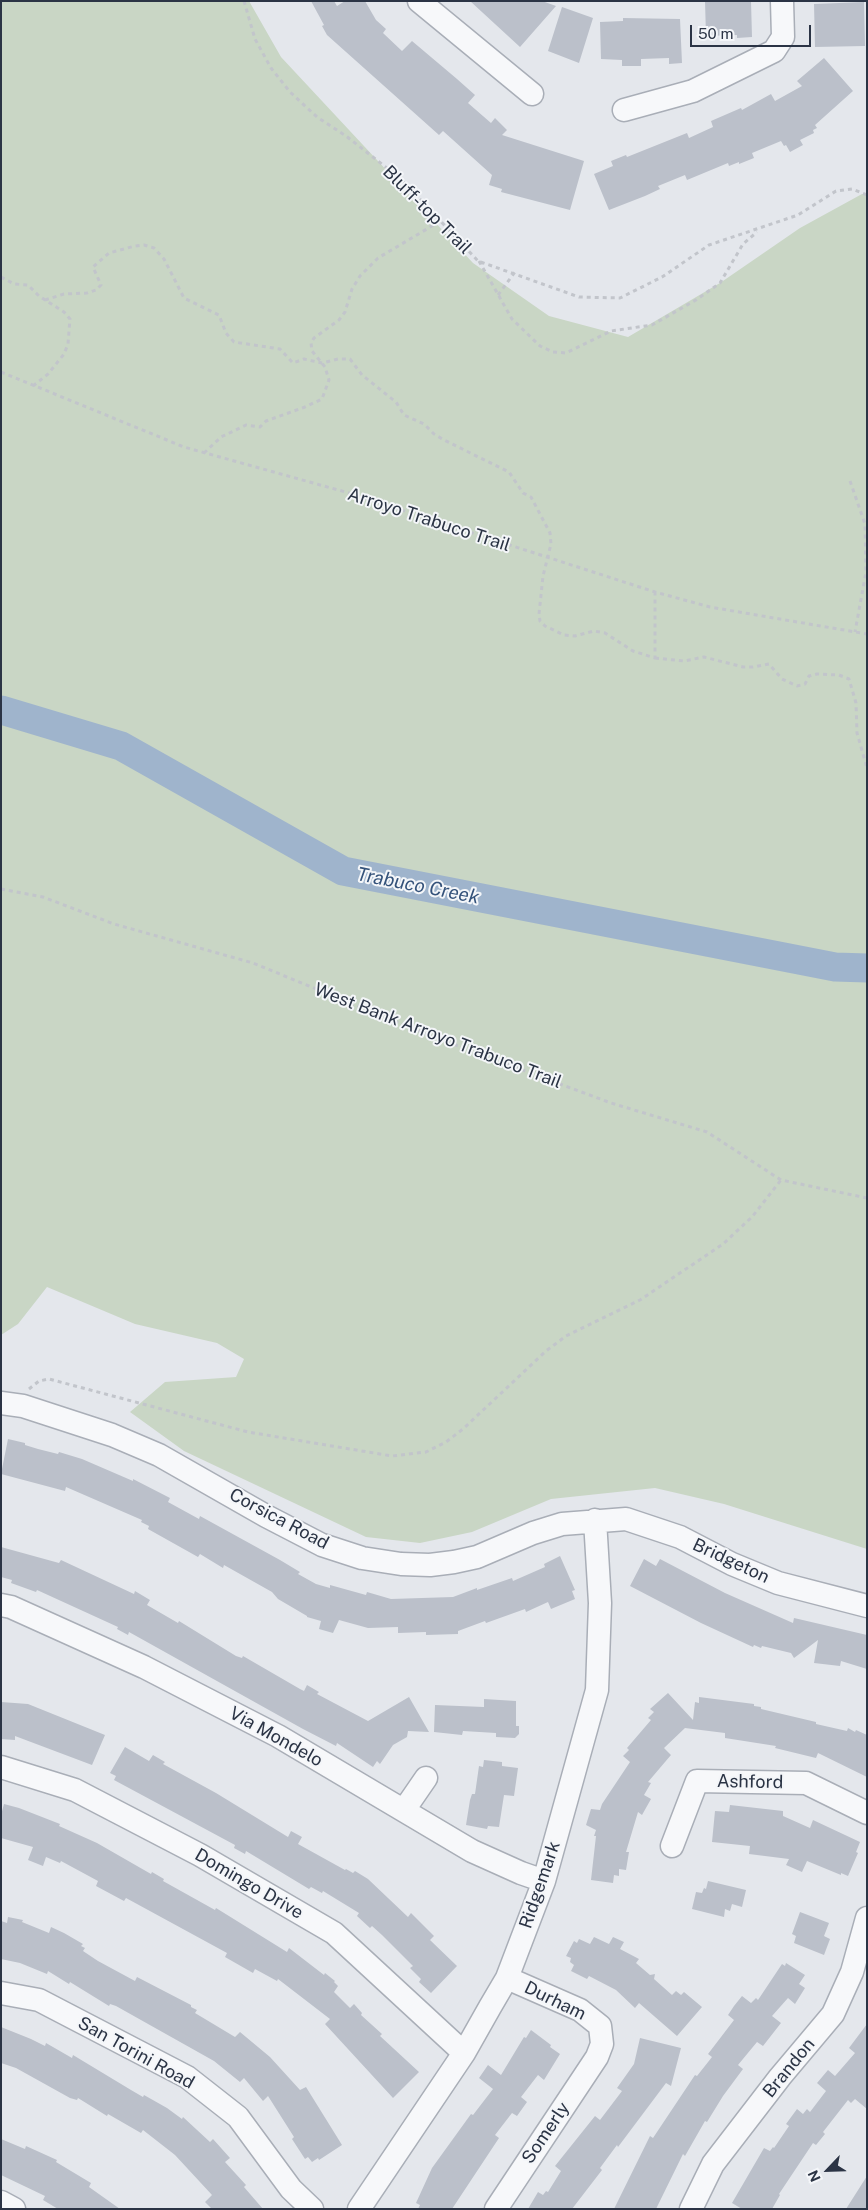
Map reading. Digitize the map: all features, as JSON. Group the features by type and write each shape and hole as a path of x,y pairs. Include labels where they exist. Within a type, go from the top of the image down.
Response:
{"street":[{"path":"419,1 431,13 532,94"},
{"path":"624,110 693,91 774,51 783,37 782,1"},
{"name":"Corsica Road","path":"12,1405 112,1435 159,1454 266,1516 322,1545 362,1558 401,1564 430,1565 454,1562 477,1556 533,1533 562,1524 595,1520"},
{"name":"Bridgeton","path":"595,1520 626,1518 680,1537 732,1564 778,1583 867,1606"},
{"name":"Ridgemark","path":"359,2209 464,2053 507,1978 544,1881 597,1690 600,1603 595,1520"},
{"name":"Via Mondelo","path":"1,1604 144,1667 278,1736 472,1851 544,1881"},
{"name":"Domingo Drive","path":"1,1767 75,1790 200,1855 334,1933 464,2053"},
{"path":"404,1810 426,1778"},
{"name":"Ashford","path":"672,1846 697,1780 806,1782 867,1813"},
{"name":"Brandon","path":"691,2209 713,2164 780,2077 833,2014 852,1972 867,1918"},
{"name":"Durham","path":"507,1978 580,2010 600,2026 602,2044 597,2057"},
{"name":"San Torini Road","path":"1,1993 39,2000 187,2077 238,2117 290,2189 312,2209"},
{"name":"Somerly","path":"496,2209 597,2057"},
{"path":"1,2202 14,2209"}],"path":[{"name":"Bluff-top Trail","path":"244,1 255,39 271,68 290,92 317,117 346,136 401,179 442,220 459,242 478,261 515,272 579,297 620,298 662,277 710,245 798,215 836,191 852,189 867,195"},
{"path":"204,453 221,437 246,425 260,427 266,421 322,399 329,380 322,363 312,351 311,343 314,338 339,320 345,312 352,289 360,276 378,258 442,220"},
{"path":"478,261 512,319 540,346 553,352 566,354 611,331 652,325 696,300 720,283 743,244 755,232 769,226"},
{"path":"45,300 64,294 87,293 96,290 101,285 93,267 98,261 109,253 144,245 154,248 164,259 184,298 219,315 226,333 234,342 280,349 293,363 310,359 322,363 338,359 350,359 362,375 396,402 404,415 424,424 434,434 444,440 509,472 523,494 531,497 550,532 551,544 543,576 540,614 540,621 545,626 564,635 575,636 594,632 605,633 633,651 656,658 684,661 704,657 744,667 769,664 782,679 798,686 805,684 809,676 817,674 839,675 848,679 856,703 858,733 867,768"},
{"path":"498,295 515,272"},
{"path":"1,278 14,284 28,285 45,300 57,306 70,319 68,344 64,354 55,367 33,386"},
{"name":"Arroyo Trabuco Trail","path":"1,372 184,447 349,493 548,559 655,592 710,607 867,634"},
{"path":"850,482 865,524 866,572 855,632"},
{"path":"655,592 656,658"},
{"name":"West Bank Arroyo Trabuco Trail","path":"1,889 43,896 114,924 253,963 426,1034 611,1103 707,1132 781,1180 867,1198"},
{"path":"12,1405 30,1387 39,1381 49,1379 248,1432 392,1456 426,1452 446,1442 463,1429 546,1351 566,1336 640,1300 724,1244 752,1217 781,1180"}],"green space":[{"path":"1,1 249,1 281,57 473,263 549,316 628,337 720,283 800,228 862,194 867,194 867,1549 724,1504 655,1488 551,1499 472,1532 420,1543 366,1537 184,1451 130,1412 165,1382 236,1377 244,1359 217,1343 135,1324 47,1287 18,1324 1,1335"}],"building":[{"path":"311,1 334,1 337,6 345,1 365,1 376,20 386,29 383,33 402,51 412,41 457,79 475,95 468,103 491,123 495,118 507,130 502,135 584,161 570,210 501,192 502,189 489,185 492,175 443,131 439,135 327,35 322,26 324,25"},
{"path":"470,1 542,1 556,6 520,47"},
{"path":"705,1 751,1 752,37 737,38 737,35 706,36"},
{"path":"864,2 865,46 815,47 814,4"},
{"path":"562,7 593,18 579,63 548,51"},
{"path":"623,18 680,19 682,63 669,64 669,58 641,59 641,66 622,66 622,60 601,59 600,22 623,21"},
{"path":"824,58 853,91 815,125 817,128 813,130 814,133 800,140 803,145 790,152 781,141 752,153 754,158 729,166 728,163 687,180 685,175 658,186 660,189 645,196 609,210 594,174 613,166 611,161 626,155 627,157 687,133 689,138 713,127 711,121 741,108 742,110 771,94 775,101 802,86 797,81"},
{"path":"8,1439 25,1443 25,1445 38,1449 58,1454 59,1452 82,1459 133,1481 133,1479 170,1498 168,1502 199,1519 200,1516 280,1560 300,1572 298,1574 316,1584 330,1588 330,1585 366,1595 367,1592 391,1599 453,1597 512,1578 513,1581 545,1567 544,1564 560,1556 575,1590 572,1591 575,1599 551,1609 548,1602 526,1612 525,1609 486,1623 485,1621 458,1631 458,1634 426,1635 426,1632 398,1633 398,1627 368,1628 339,1620 333,1633 319,1629 321,1621 307,1617 278,1599 272,1592 224,1565 223,1568 200,1554 198,1557 148,1529 149,1526 141,1522 142,1520 66,1487 65,1491 1,1474"},
{"path":"1,1547 59,1563 61,1560 134,1594 135,1591 150,1600 147,1605 178,1623 179,1621 236,1656 242,1658 243,1656 304,1691 307,1685 319,1692 317,1694 368,1721 409,1697 429,1732 408,1731 407,1737 393,1745 380,1764 377,1761 373,1767 337,1743 336,1746 303,1729 129,1632 128,1635 117,1629 118,1627 37,1590 36,1592 11,1583 12,1580 1,1577"},
{"path":"644,1559 656,1566 660,1559 725,1593 793,1623 794,1618 867,1635 867,1669 841,1661 840,1666 814,1663 818,1640 794,1658 791,1653 762,1646 761,1648 754,1645 753,1647 701,1623 630,1586"},
{"path":"668,1693 693,1720 695,1702 699,1703 699,1697 754,1704 754,1706 761,1707 761,1709 816,1722 816,1724 847,1731 848,1728 855,1732 856,1730 867,1735 867,1777 818,1753 816,1758 775,1748 776,1746 725,1738 725,1733 685,1728 664,1748 671,1755 648,1782 651,1783 644,1795 651,1799 642,1815 638,1812 626,1852 629,1852 626,1870 619,1869 619,1876 614,1875 613,1883 591,1880 596,1830 586,1825 591,1809 600,1810 630,1762 623,1756 629,1750 627,1748 651,1720 648,1718 654,1712 650,1709"},
{"path":"484,1699 516,1701 516,1726 519,1726 519,1734 515,1738 496,1737 496,1733 463,1731 462,1735 434,1732 435,1705 484,1707"},
{"path":"1,1702 28,1704 105,1735 92,1765 15,1736 15,1740 1,1739"},
{"path":"125,1747 149,1761 153,1755 165,1762 163,1764 216,1793 288,1837 291,1831 302,1837 298,1844 345,1870 353,1873 355,1871 368,1879 408,1917 411,1913 434,1936 430,1940 457,1966 431,1993 419,1982 421,1979 410,1968 413,1966 372,1926 370,1928 357,1916 359,1913 323,1891 322,1893 311,1887 309,1889 246,1851 245,1854 234,1848 235,1845 114,1780 116,1776 110,1773"},
{"path":"484,1760 502,1762 502,1766 518,1768 514,1796 504,1795 499,1827 488,1826 487,1829 466,1825 470,1800 472,1794 475,1794 479,1766 483,1767"},
{"path":"4,1804 60,1824 59,1826 97,1843 151,1874 152,1872 164,1879 163,1881 215,1910 216,1908 287,1952 289,1948 324,1975 325,1973 335,1981 338,1986 334,1992 350,2008 354,2004 362,2013 361,2015 382,2034 380,2036 419,2072 393,2098 325,2024 330,2019 278,1979 277,1981 255,1969 253,1973 225,1957 227,1953 126,1898 124,1901 96,1886 98,1881 61,1861 60,1863 46,1857 43,1866 28,1860 33,1847 1,1838 1,1815"},
{"path":"730,1805 783,1811 783,1816 810,1828 813,1820 860,1842 856,1852 858,1853 848,1876 807,1861 802,1872 786,1865 789,1859 749,1854 750,1846 712,1842 715,1811 729,1812"},
{"path":"708,1881 746,1890 742,1907 732,1904 730,1911 725,1909 724,1917 692,1909 696,1892 702,1893 704,1888 706,1889"},
{"path":"800,1912 829,1923 824,1936 830,1939 824,1955 794,1943 796,1936 792,1934"},
{"path":"8,1917 23,1920 22,1922 49,1933 51,1927 64,1933 83,1944 81,1946 85,1948 83,1951 98,1961 135,1981 137,1977 191,2005 191,2007 197,2010 195,2013 235,2037 240,2032 270,2057 300,2090 306,2087 342,2145 319,2160 318,2158 312,2162 308,2157 305,2159 292,2139 294,2137 268,2096 263,2101 244,2078 240,2082 214,2061 116,2006 110,2004 109,2006 48,1971 47,1974 20,1963 1,1959 1,1921 7,1923"},
{"path":"594,1937 609,1944 613,1937 624,1942 620,1949 639,1959 636,1963 650,1975 655,1974 654,1979 672,1995 676,1991 681,1995 684,1992 702,2007 677,2036 639,2003 635,2008 616,1990 589,1976 587,1979 571,1971 574,1965 570,1962 571,1958 566,1956 574,1941 577,1943 579,1939 590,1944"},
{"path":"786,1963 805,1975 799,1984 805,1988 795,2004 788,1998 772,2016 781,2023 763,2046 757,2042 738,2065 743,2069 707,2122 705,2121 685,2156 683,2154 656,2209 614,2209 650,2136 653,2138 695,2075 697,2076 712,2057 708,2054 734,2020 728,2015 734,2006 742,1996 751,2003 756,1998 758,2000 782,1964 785,1966"},
{"path":"867,2024 867,2109 855,2099 851,2103 848,2100 823,2132 825,2134 816,2145 813,2143 779,2194 772,2209 742,2209 732,2203 764,2148 770,2151 774,2148 789,2126 786,2124 797,2109 803,2114 807,2109 810,2112 826,2091 817,2083 828,2070 835,2076 855,2053 849,2048"},
{"path":"1,2027 45,2046 46,2043 72,2058 73,2055 143,2097 144,2095 167,2108 182,2119 183,2117 210,2142 213,2139 230,2158 225,2162 246,2185 244,2187 263,2209 212,2209 205,2202 212,2195 175,2155 143,2130 141,2133 108,2114 107,2116 78,2098 77,2100 70,2098 16,2068 1,2063"},
{"path":"531,2030 560,2054 544,2080 538,2075 521,2097 527,2102 517,2116 512,2113 495,2135 499,2138 452,2209 418,2209 420,2205 416,2203 432,2168 471,2114 473,2115 493,2089 479,2078 488,2065 501,2075 524,2037 526,2038"},
{"path":"640,2038 681,2048 671,2086 666,2083 618,2147 617,2145 600,2168 602,2170 572,2209 528,2209 538,2192 543,2195 546,2191 548,2192 561,2171 555,2166 595,2116 600,2120 622,2091 617,2088 634,2064"},
{"path":"1,2139 25,2149 26,2146 57,2160 56,2162 91,2183 89,2187 120,2209 58,2209 43,2200 45,2196 1,2175"},
{"path":"867,2176 867,2209 846,2209"}],"waterway":[{"name":"Trabuco Creek","path":"1,710 121,746 343,871 835,967 867,968"}]}
